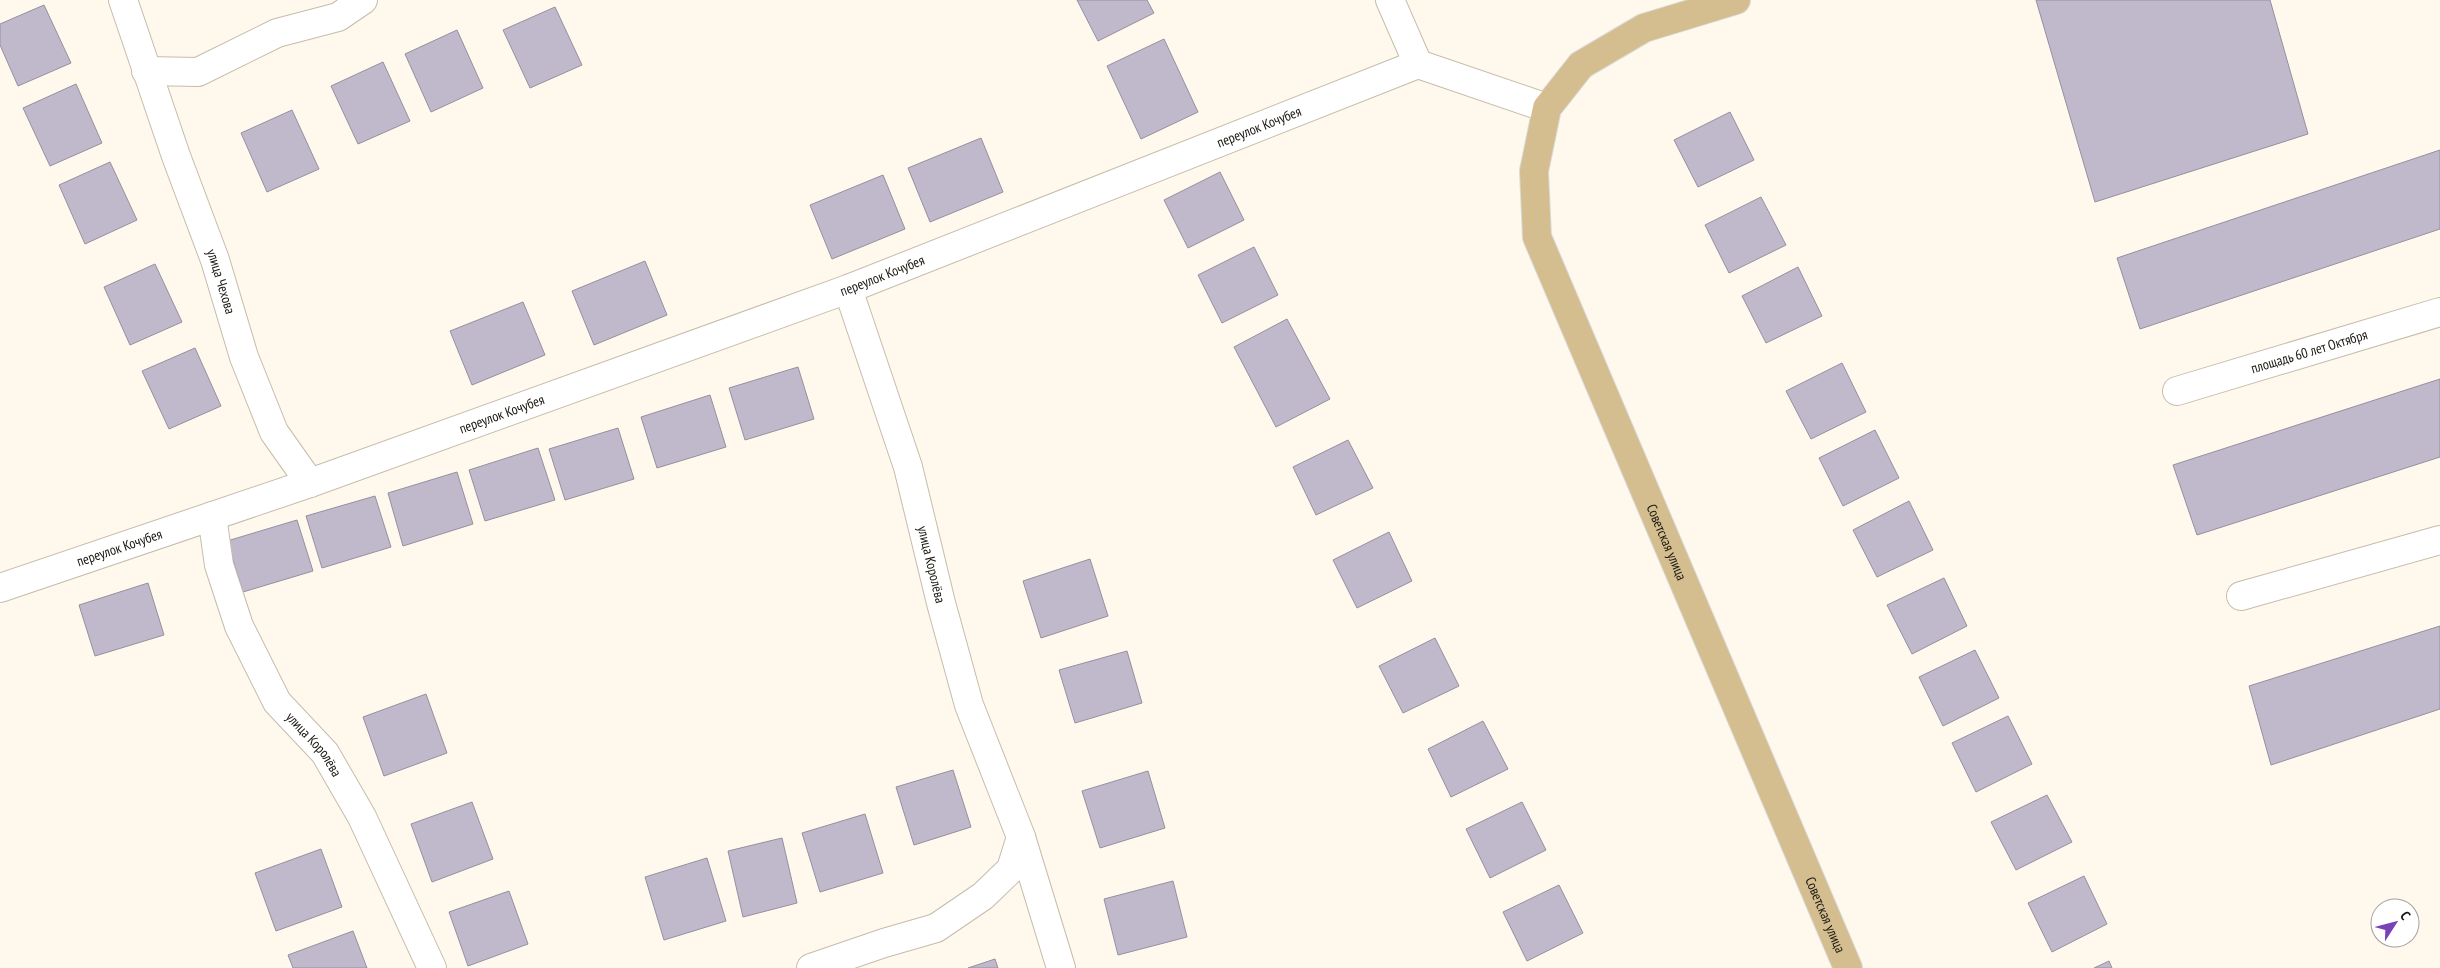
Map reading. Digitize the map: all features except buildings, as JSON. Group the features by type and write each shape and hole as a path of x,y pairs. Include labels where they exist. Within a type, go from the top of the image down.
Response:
{"main road":[{"path":"1547,108 1581,64 1644,28 1736,0"},
{"name":"Советская улица","path":"1547,108 1534,171 1538,237 1848,968"}],"street":[{"name":"улица Чехова","path":"123,0 146,71 215,260 244,357 274,432 310,482"},
{"path":"146,71 198,72 277,33 338,17 363,0"},
{"path":"1390,0 1418,64 1547,108"},
{"name":"переулок Кочубея","path":"0,588 310,482 848,289 1418,64"},
{"name":"улица Королёва","path":"848,289 908,467 941,604 970,705 1021,837 1061,968"},
{"name":"площадь 60 лет Октября","path":"2177,391 2440,312"},
{"name":"улица Королёва","path":"212,516 219,565 239,626 277,702 325,753 362,817 432,968"},
{"path":"2242,596 2440,540"},
{"path":"812,968 884,943 936,928 983,896 1010,869 1021,837"}]}
